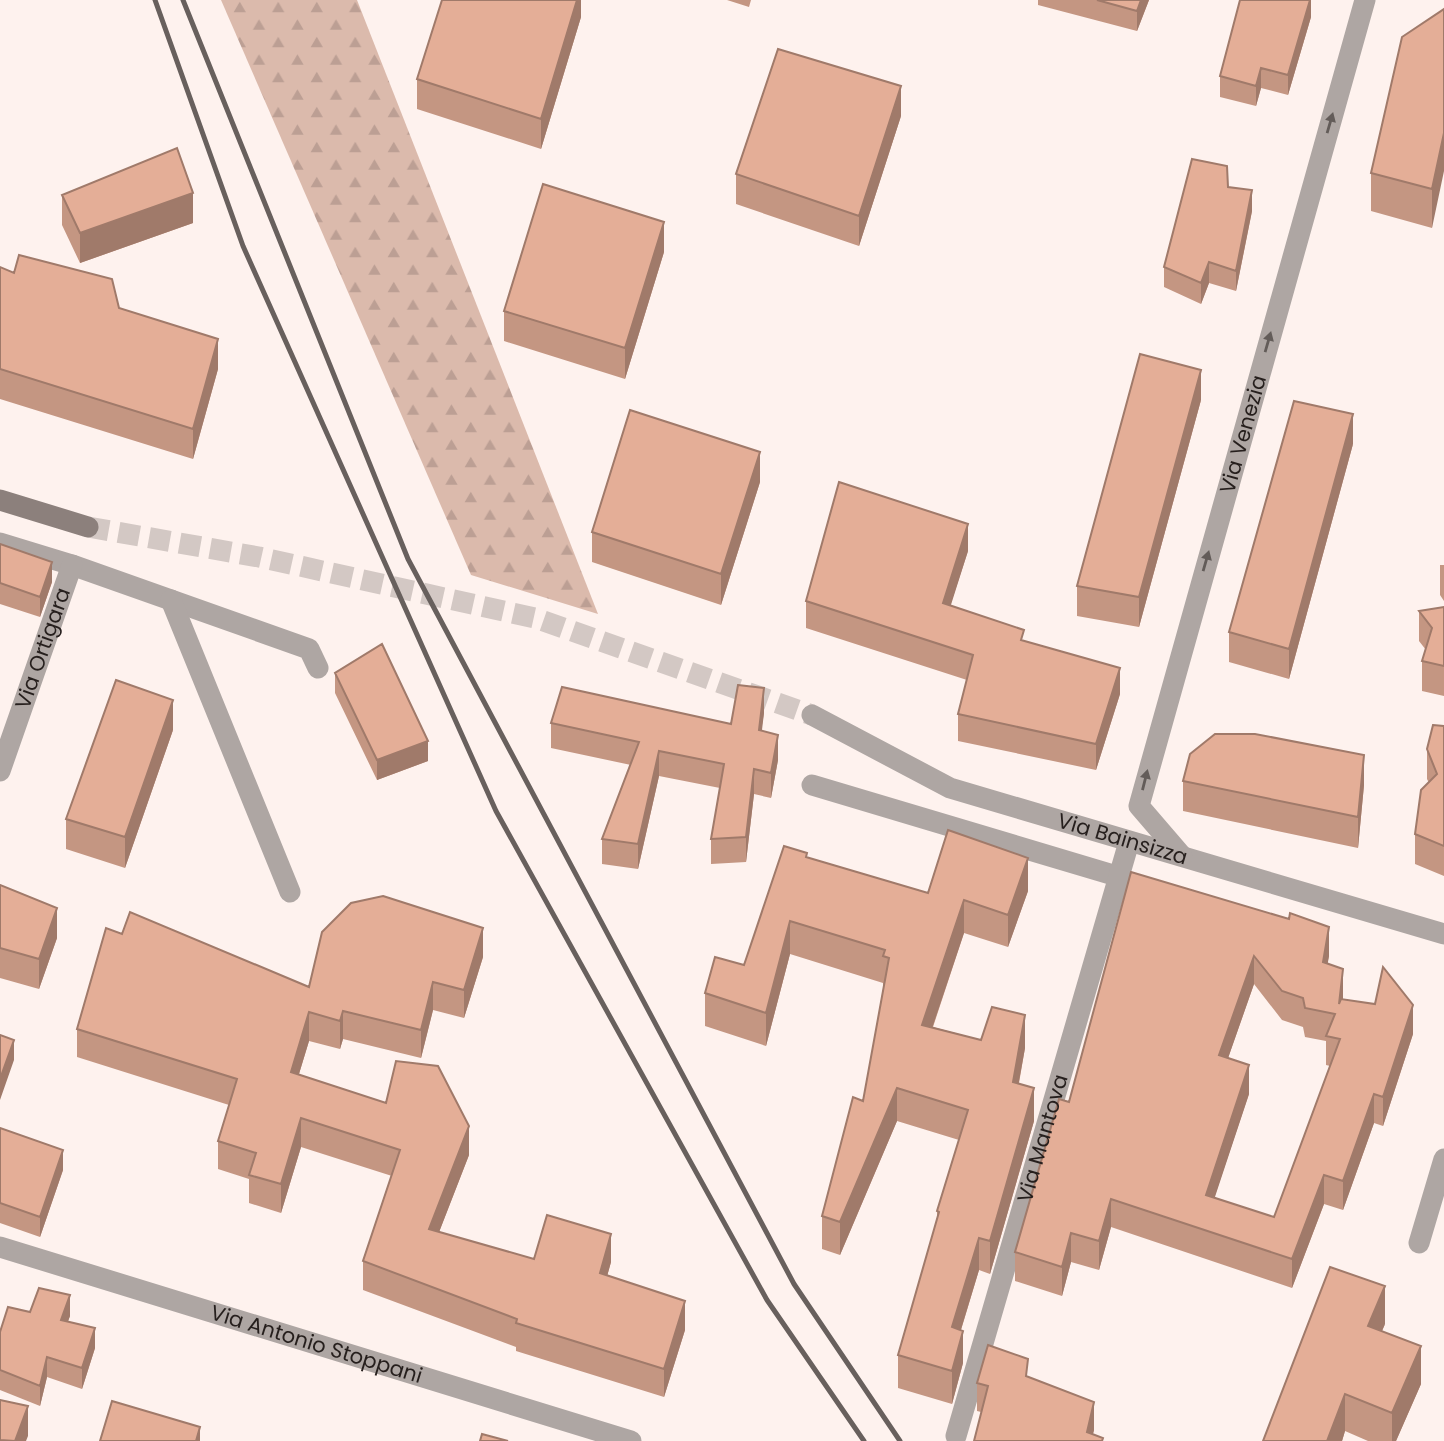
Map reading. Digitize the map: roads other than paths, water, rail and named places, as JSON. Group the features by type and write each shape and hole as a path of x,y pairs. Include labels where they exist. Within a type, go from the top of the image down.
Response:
{"street":[{"name":"Via Venezia","path":"1182,856 1139,806 1365,0"},
{"path":"0,500 88,527"},
{"path":"0,543 72,565 309,649 318,668"},
{"name":"Via Ortigara","path":"0,771 72,565"},
{"path":"171,600 290,892"},
{"name":"Via Bainsizza","path":"812,715 950,788 1444,934"},
{"path":"813,785 1120,877"},
{"name":"Via Mantova","path":"956,1436 1129,842"},
{"path":"1419,1243 1444,1159"},
{"name":"Via Antonio Stoppani","path":"0,1247 631,1441"}],"tunnel":[{"path":"88,527 259,557 535,618 812,715"}],"railway":[{"path":"155,0 243,246 496,811 767,1300 864,1441"},
{"path":"183,0 408,559 794,1284 900,1441"}]}
